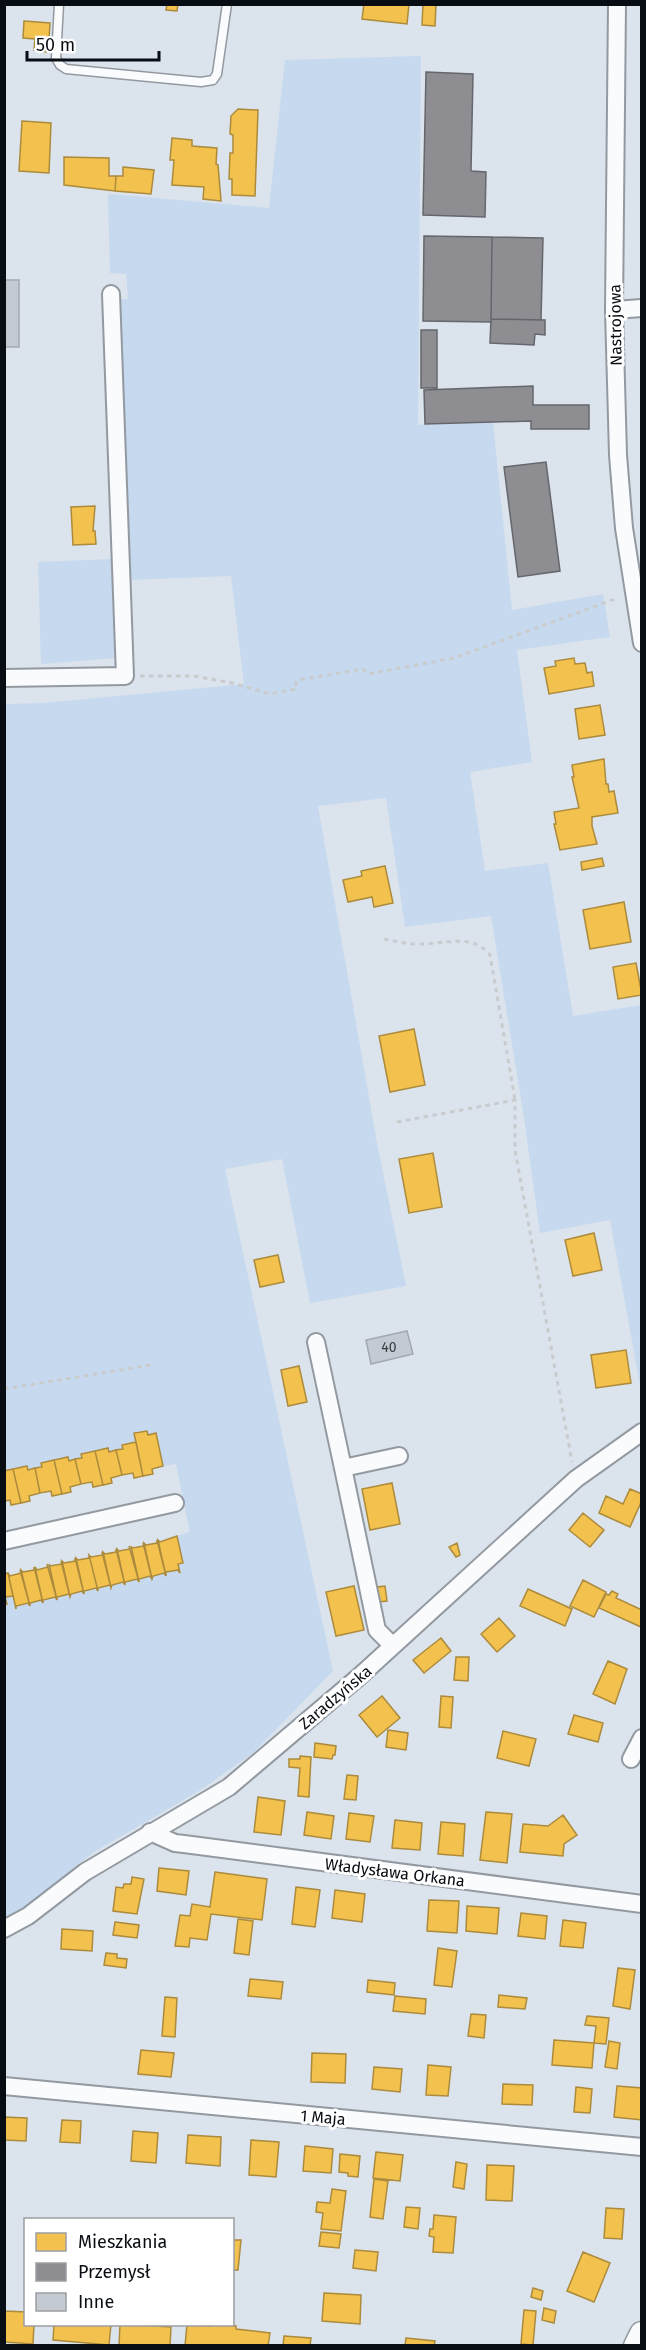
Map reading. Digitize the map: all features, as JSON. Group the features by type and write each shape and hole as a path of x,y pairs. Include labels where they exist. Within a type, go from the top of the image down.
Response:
{"street":[{"name":"Nastrojowa","path":"617,4 614,310 618,455 624,528 642,643"},
{"path":"4,678 125,676 111,294"},
{"path":"614,310 642,309"},
{"path":"316,1342 378,1630 393,1646"},
{"name":"Zaradzyńska","path":"4,1929 27,1916 85,1872 229,1786 393,1646 576,1479 642,1432"},
{"path":"343,1468 399,1456"},
{"path":"4,1541 175,1503"},
{"path":"631,1760 642,1738"},
{"name":"Władysława Orkana","path":"150,1832 175,1843 642,1904"},
{"name":"1 Maja","path":"4,2086 642,2147"},
{"path":"636,2346 642,2334"}],"lane":[{"path":"59,4 56,58 66,69 201,82 213,80 217,74 227,4"}],"path":[{"path":"125,676 194,676 232,683 270,694 296,689 298,680 363,669 368,674 454,658 634,592"},
{"path":"384,939 417,944 469,941 483,946 490,954 515,1100 515,1150 576,1479"},
{"path":"397,1122 515,1100"},
{"path":"4,1389 151,1365"}],"shaded area":[{"path":"421,56 418,425 493,422 512,610 603,594 610,637 517,650 532,762 470,772 485,871 548,863 573,1016 641,1005 641,1390 610,1220 540,1233 491,916 405,927 386,798 318,806 377,1143 406,1286 310,1303 282,1159 225,1169 333,1671 253,1753 199,1791 94,1852 5,1922 5,1597 13,1596 16,1609 16,1606 28,1603 30,1606 30,1603 41,1600 44,1603 43,1600 55,1597 57,1600 57,1597 69,1594 71,1597 71,1594 82,1591 84,1594 84,1591 96,1588 98,1591 98,1588 110,1585 111,1588 112,1585 123,1582 126,1585 125,1582 137,1579 139,1582 139,1579 150,1576 153,1579 153,1576 164,1573 165,1576 166,1572 178,1570 180,1573 178,1564 183,1562 177,1536 190,1532 176,1464 163,1466 156,1433 148,1435 147,1431 134,1433 136,1442 122,1444 123,1449 109,1452 108,1448 82,1453 82,1458 69,1461 67,1457 41,1463 42,1467 28,1470 26,1466 5,1471 5,704 44,703 244,684 231,576 127,580 119,299 128,299 126,274 110,273 108,194 269,208 285,60"},
{"path":"113,559 114,658 41,664 38,562"}],"building: Mieszkania":[{"path":"167,4 178,4 177,11 166,10"},
{"path":"364,4 409,4 407,24 362,19"},
{"path":"423,4 436,4 435,26 422,25"},
{"path":"24,21 50,23 46,52 34,50 35,39 23,38"},
{"path":"238,109 258,110 255,196 232,195 232,179 229,179 230,153 233,153 233,135 230,134 231,116"},
{"path":"22,121 51,123 49,173 19,171"},
{"path":"172,138 192,140 192,146 217,148 216,164 218,165 221,201 203,199 204,187 172,185 174,160 170,160"},
{"path":"64,157 109,158 109,176 116,176 115,191 64,185"},
{"path":"123,167 154,170 151,194 115,191 116,176 123,176"},
{"path":"95,506 93,531 95,531 96,544 73,545 71,507"},
{"path":"574,658 575,664 585,663 587,673 592,672 594,686 549,694 544,668 556,666 555,661"},
{"path":"600,705 605,735 579,739 575,709"},
{"path":"604,759 606,784 608,784 609,792 614,791 618,813 592,817 597,844 560,850 554,824 556,824 554,812 579,808 572,777 574,777 572,765"},
{"path":"602,858 604,866 582,870 581,862"},
{"path":"385,866 393,903 374,907 372,897 348,902 343,880 362,876 361,871"},
{"path":"624,902 631,942 590,949 583,910"},
{"path":"636,963 642,995 618,999 613,967"},
{"path":"414,1029 425,1085 390,1092 379,1036"},
{"path":"433,1153 442,1207 409,1213 399,1159"},
{"path":"594,1233 602,1270 573,1276 565,1240"},
{"path":"278,1255 284,1282 260,1287 254,1260"},
{"path":"626,1350 631,1383 596,1388 591,1355"},
{"path":"299,1366 307,1402 288,1406 281,1370"},
{"path":"147,1431 148,1435 156,1433 163,1466 152,1469 153,1474 143,1476 134,1433"},
{"path":"136,1442 143,1476 134,1478 133,1473 122,1475 116,1450 123,1449 122,1445"},
{"path":"108,1448 109,1452 116,1450 122,1475 111,1478 112,1483 103,1485 95,1451"},
{"path":"95,1451 103,1485 93,1487 92,1482 81,1484 75,1459 82,1458 81,1454"},
{"path":"68,1457 69,1461 75,1459 81,1484 70,1487 71,1492 62,1494 54,1460"},
{"path":"54,1460 62,1494 52,1496 51,1491 40,1493 35,1468 42,1467 41,1463"},
{"path":"27,1466 28,1470 35,1468 40,1493 29,1496 30,1501 21,1503 13,1469"},
{"path":"13,1469 21,1503 11,1505 10,1500 4,1501 4,1471"},
{"path":"392,1483 400,1524 370,1530 362,1489"},
{"path":"630,1489 642,1494 642,1500 630,1527 599,1513 606,1496 623,1504"},
{"path":"583,1513 604,1530 590,1547 569,1530"},
{"path":"177,1536 183,1563 178,1564 180,1573 178,1570 166,1572 166,1576 158,1540 160,1542"},
{"path":"157,1540 166,1576 164,1573 153,1576 152,1579 144,1543 146,1545 157,1543"},
{"path":"457,1543 460,1555 456,1557 449,1547"},
{"path":"131,1546 132,1548 144,1546 152,1579 150,1576 139,1579 139,1582"},
{"path":"116,1549 125,1585 123,1582 112,1585 111,1588 103,1552 105,1554 116,1552"},
{"path":"117,1549 119,1551 130,1549 139,1582 137,1579 125,1582 125,1585"},
{"path":"89,1555 91,1557 103,1555 111,1588 110,1585 98,1588 98,1591"},
{"path":"89,1555 98,1591 96,1588 84,1591 84,1594 76,1558 78,1560 89,1558"},
{"path":"75,1558 84,1594 82,1591 71,1594 70,1597 62,1561 64,1563 75,1561"},
{"path":"49,1564 50,1566 62,1564 70,1597 69,1594 57,1597 57,1600"},
{"path":"34,1567 43,1603 41,1600 30,1603 30,1606 21,1570 23,1572 34,1570"},
{"path":"35,1567 37,1570 48,1567 57,1600 55,1597 43,1600 43,1603"},
{"path":"8,1573 10,1576 21,1573 30,1606 28,1603 16,1606 16,1609"},
{"path":"8,1573 13,1596 5,1597 7,1604 4,1604 4,1574"},
{"path":"583,1580 606,1592 594,1617 570,1606"},
{"path":"354,1586 364,1630 336,1636 326,1592"},
{"path":"385,1586 387,1601 379,1602 377,1587"},
{"path":"528,1589 572,1609 565,1626 520,1606"},
{"path":"612,1591 618,1594 616,1598 642,1610 641,1627 599,1608 606,1594 609,1595"},
{"path":"499,1618 515,1636 497,1652 481,1634"},
{"path":"441,1638 451,1651 424,1673 413,1660"},
{"path":"456,1657 469,1657 468,1681 454,1680"},
{"path":"608,1661 627,1669 615,1704 593,1694"},
{"path":"382,1696 400,1718 377,1737 359,1715"},
{"path":"441,1696 453,1697 451,1728 439,1727"},
{"path":"574,1715 603,1723 598,1742 568,1734"},
{"path":"388,1730 408,1733 406,1750 386,1747"},
{"path":"503,1731 536,1739 529,1766 497,1758"},
{"path":"315,1743 336,1746 332,1759 314,1757"},
{"path":"300,1756 311,1757 309,1797 298,1796 300,1768 289,1767 289,1759 300,1759"},
{"path":"347,1775 358,1776 356,1800 344,1799"},
{"path":"258,1797 285,1801 281,1835 254,1832"},
{"path":"307,1812 334,1816 331,1839 304,1835"},
{"path":"486,1812 512,1814 507,1863 480,1860"},
{"path":"349,1813 374,1816 370,1842 346,1839"},
{"path":"563,1815 577,1835 564,1844 563,1856 520,1852 523,1824 548,1826"},
{"path":"395,1820 422,1823 420,1850 392,1848"},
{"path":"441,1822 465,1824 463,1856 438,1854"},
{"path":"159,1868 189,1871 186,1895 157,1891"},
{"path":"215,1872 267,1879 262,1920 211,1914 207,1940 190,1938 189,1947 175,1946 180,1915 190,1916 192,1904 210,1907"},
{"path":"132,1877 144,1879 137,1914 113,1911 116,1887 123,1888 124,1884 131,1884"},
{"path":"296,1887 320,1890 315,1927 292,1924"},
{"path":"335,1890 365,1894 362,1922 332,1918"},
{"path":"429,1900 459,1901 457,1933 427,1931"},
{"path":"467,1906 499,1908 497,1934 466,1931"},
{"path":"521,1913 547,1916 545,1939 518,1936"},
{"path":"238,1919 253,1921 249,1955 234,1953"},
{"path":"563,1920 586,1923 583,1948 560,1946"},
{"path":"115,1922 139,1925 137,1938 113,1935"},
{"path":"62,1929 93,1931 92,1951 61,1949"},
{"path":"438,1948 457,1951 452,1987 434,1985"},
{"path":"106,1953 117,1954 117,1958 127,1959 126,1968 104,1965"},
{"path":"618,1968 635,1970 630,2009 613,2006"},
{"path":"250,1979 283,1982 281,1999 248,1996"},
{"path":"368,1980 395,1983 394,1995 367,1992"},
{"path":"499,1995 527,1998 525,2009 498,2007"},
{"path":"395,1996 426,1999 425,2014 393,2011"},
{"path":"165,1997 177,1998 175,2037 162,2036"},
{"path":"471,2014 486,2015 484,2038 468,2036"},
{"path":"587,2016 609,2018 606,2044 594,2043 596,2026 585,2025"},
{"path":"554,2040 594,2043 592,2068 552,2065"},
{"path":"609,2041 620,2043 617,2069 605,2067"},
{"path":"141,2050 174,2053 171,2077 138,2074"},
{"path":"312,2053 346,2054 345,2083 311,2082"},
{"path":"428,2065 451,2067 448,2096 426,2095"},
{"path":"374,2067 402,2069 400,2092 372,2089"},
{"path":"503,2084 533,2085 532,2105 502,2104"},
{"path":"617,2086 642,2088 642,2120 614,2117"},
{"path":"576,2087 592,2089 590,2113 574,2112"},
{"path":"4,2117 27,2118 26,2141 4,2140"},
{"path":"62,2120 81,2121 80,2143 60,2142"},
{"path":"133,2131 158,2133 156,2163 131,2161"},
{"path":"188,2135 221,2137 220,2166 186,2163"},
{"path":"251,2140 279,2142 276,2177 249,2175"},
{"path":"305,2146 333,2149 331,2173 303,2171"},
{"path":"376,2152 403,2155 400,2181 373,2178"},
{"path":"340,2154 360,2156 358,2177 339,2172"},
{"path":"456,2162 467,2164 464,2189 453,2187"},
{"path":"487,2165 514,2166 512,2201 486,2200"},
{"path":"374,2179 388,2181 383,2219 370,2217"},
{"path":"332,2189 346,2191 341,2231 321,2229 323,2213 316,2212 317,2202 330,2203"},
{"path":"406,2207 420,2208 418,2229 404,2227"},
{"path":"606,2208 624,2209 622,2239 604,2238"},
{"path":"434,2215 456,2217 453,2253 433,2252 434,2237 429,2236 430,2229 433,2229"},
{"path":"321,2232 341,2234 339,2248 319,2246"},
{"path":"234,2240 241,2240 238,2270 234,2270"},
{"path":"355,2250 378,2252 376,2271 353,2268"},
{"path":"583,2252 610,2263 594,2302 567,2291"},
{"path":"533,2288 543,2291 541,2300 531,2297"},
{"path":"324,2293 361,2295 360,2324 322,2321"},
{"path":"4,2294 5,2311 24,2312 24,2326 34,2326 33,2344 4,2342"},
{"path":"544,2308 556,2311 554,2323 542,2320"},
{"path":"524,2310 536,2311 533,2345 521,2344"},
{"path":"54,2326 111,2326 109,2345 53,2340"},
{"path":"120,2326 171,2327 170,2346 119,2346"},
{"path":"187,2326 234,2326 236,2329 270,2333 268,2346 185,2346"},
{"path":"284,2336 311,2338 310,2346 283,2346"},
{"path":"406,2338 435,2341 434,2346 405,2346"}],"building: Przemysł":[{"path":"426,72 473,74 471,171 486,172 485,217 423,215"},
{"path":"424,236 492,237 491,322 423,321"},
{"path":"492,237 543,238 541,320 491,319"},
{"path":"491,319 545,320 545,335 535,334 534,345 490,343"},
{"path":"421,330 437,330 437,388 421,388"},
{"path":"533,386 533,405 589,405 589,429 531,429 531,421 425,424 424,390"},
{"path":"546,462 560,571 518,577 504,467"}],"building: Inne":[{"path":"4,280 19,280 19,347 4,347"},
{"path":"407,1331 413,1354 371,1364 366,1340"}]}
